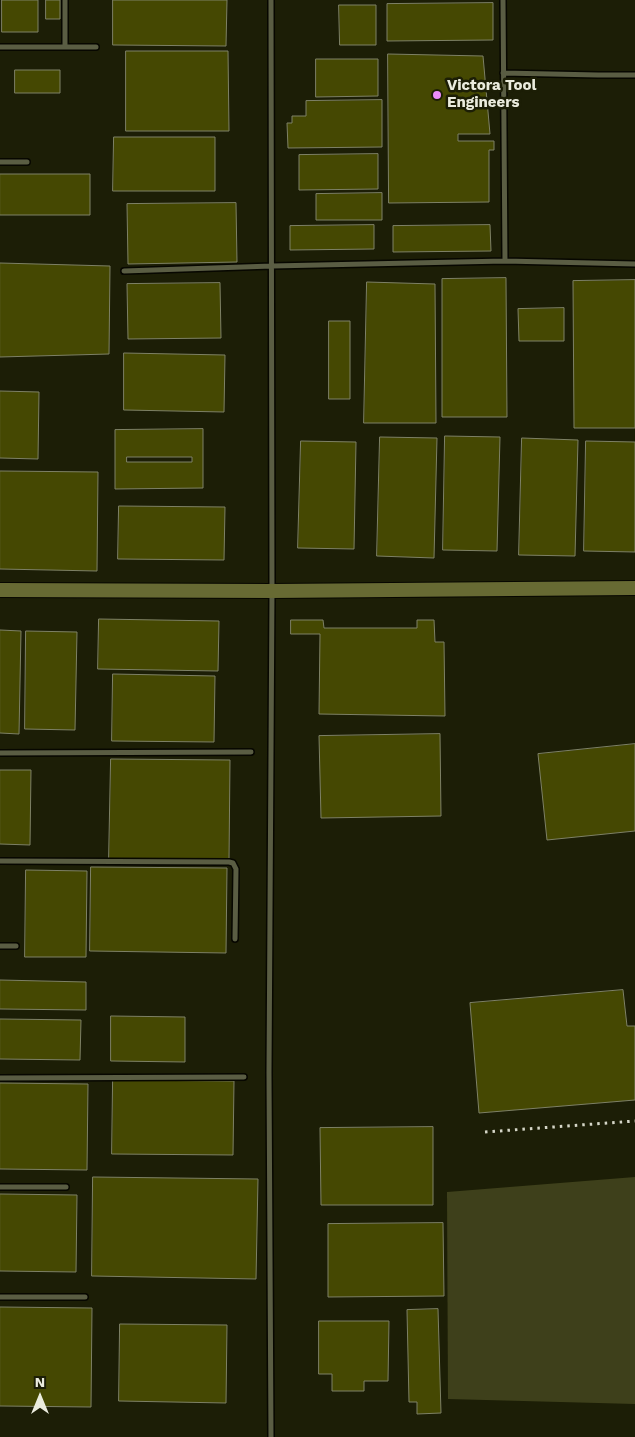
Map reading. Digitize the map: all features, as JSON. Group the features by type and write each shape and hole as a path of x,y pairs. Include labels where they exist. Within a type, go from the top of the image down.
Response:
{"street":[{"path":"0,590 272,591 635,588"}],"lane":[{"path":"65,0 65,47"},
{"path":"271,0 272,591 269,1062 271,1437"},
{"path":"503,0 504,261"},
{"path":"0,47 96,47"},
{"path":"503,73 635,75"},
{"path":"0,162 28,162"},
{"path":"124,272 272,266 504,261 635,264"},
{"path":"0,753 251,752"},
{"path":"0,861 229,862 236,869 235,939"},
{"path":"0,946 16,946"},
{"path":"0,1078 244,1077"},
{"path":"0,1187 66,1187"},
{"path":"0,1297 85,1297"}],"green space":[{"path":"635,1177 635,1404 448,1399 447,1192"}],"building":[{"path":"2,0 38,0 38,32 2,32"},
{"path":"46,0 60,0 60,19 46,19"},
{"path":"113,0 227,0 226,46 113,45"},
{"path":"493,3 493,40 387,41 387,4"},
{"path":"339,5 376,5 376,45 340,45"},
{"path":"126,51 228,51 229,131 126,131"},
{"name":"Victora Tool Engineers","path":"388,54 483,56 490,134 458,134 458,141 494,141 494,150 489,150 489,202 389,203"},
{"path":"316,59 378,59 378,96 316,97"},
{"path":"15,70 60,70 60,93 15,93"},
{"path":"382,100 382,147 288,148 287,123 292,123 292,116 306,116 306,101"},
{"path":"114,137 215,137 215,191 113,191"},
{"path":"378,154 378,189 299,190 299,155"},
{"path":"0,174 90,174 90,215 0,215"},
{"path":"382,193 382,220 316,220 316,194"},
{"path":"236,203 237,262 128,264 127,204"},
{"path":"374,225 374,249 290,250 290,226"},
{"path":"490,225 491,251 393,252 393,226"},
{"path":"0,263 110,266 109,354 0,357"},
{"path":"506,278 507,417 442,417 442,279"},
{"path":"635,280 635,428 574,428 573,281"},
{"path":"367,282 435,284 436,423 364,423"},
{"path":"220,283 221,338 128,339 127,284"},
{"path":"564,308 564,341 519,341 518,309"},
{"path":"329,321 350,321 350,399 329,399"},
{"path":"124,353 225,355 224,412 124,410"},
{"path":"0,391 39,392 38,459 0,458"},
{"path":"203,429 203,488 115,489 115,430","holes":["127,457 192,457 192,462 127,462"]},
{"path":"445,436 500,437 497,551 443,550"},
{"path":"380,437 437,438 434,558 377,556"},
{"path":"522,438 578,440 575,556 519,555"},
{"path":"301,441 356,442 354,549 298,548"},
{"path":"586,441 635,442 635,552 584,551"},
{"path":"0,471 98,472 97,571 0,569"},
{"path":"119,506 225,507 224,560 118,559"},
{"path":"99,619 219,621 218,671 98,669"},
{"path":"291,620 323,620 324,628 417,628 417,620 434,620 435,642 444,642 445,716 319,714 320,634 291,634"},
{"path":"0,630 21,631 19,734 0,733"},
{"path":"26,631 77,632 75,730 25,729"},
{"path":"113,674 215,676 214,742 112,741"},
{"path":"440,734 441,816 321,818 319,736"},
{"path":"635,744 635,831 547,840 538,754"},
{"path":"111,759 230,760 229,861 109,859"},
{"path":"0,770 31,770 30,845 0,844"},
{"path":"91,867 227,868 226,953 90,951"},
{"path":"26,870 87,871 86,957 25,957"},
{"path":"0,980 86,982 86,1010 0,1009"},
{"path":"623,990 627,1026 635,1026 635,1100 479,1113 470,1003"},
{"path":"111,1016 185,1017 185,1062 111,1061"},
{"path":"0,1019 81,1020 80,1060 0,1059"},
{"path":"113,1080 234,1081 233,1155 112,1154"},
{"path":"0,1083 88,1084 87,1170 0,1169"},
{"path":"433,1127 433,1205 321,1205 320,1128"},
{"path":"93,1177 258,1179 256,1279 92,1276"},
{"path":"0,1194 77,1195 76,1272 0,1271"},
{"path":"443,1223 444,1296 328,1297 328,1224"},
{"path":"0,1307 92,1308 91,1407 0,1406"},
{"path":"438,1309 441,1413 417,1414 417,1402 409,1402 407,1310"},
{"path":"319,1321 389,1321 388,1381 364,1381 364,1391 332,1391 332,1374 319,1374"},
{"path":"120,1324 227,1325 226,1403 119,1401"}],"railway":[{"path":"485,1132 635,1121"}],"place":[{"name":"Victora Tool Engineers","path":"437,95"}]}
